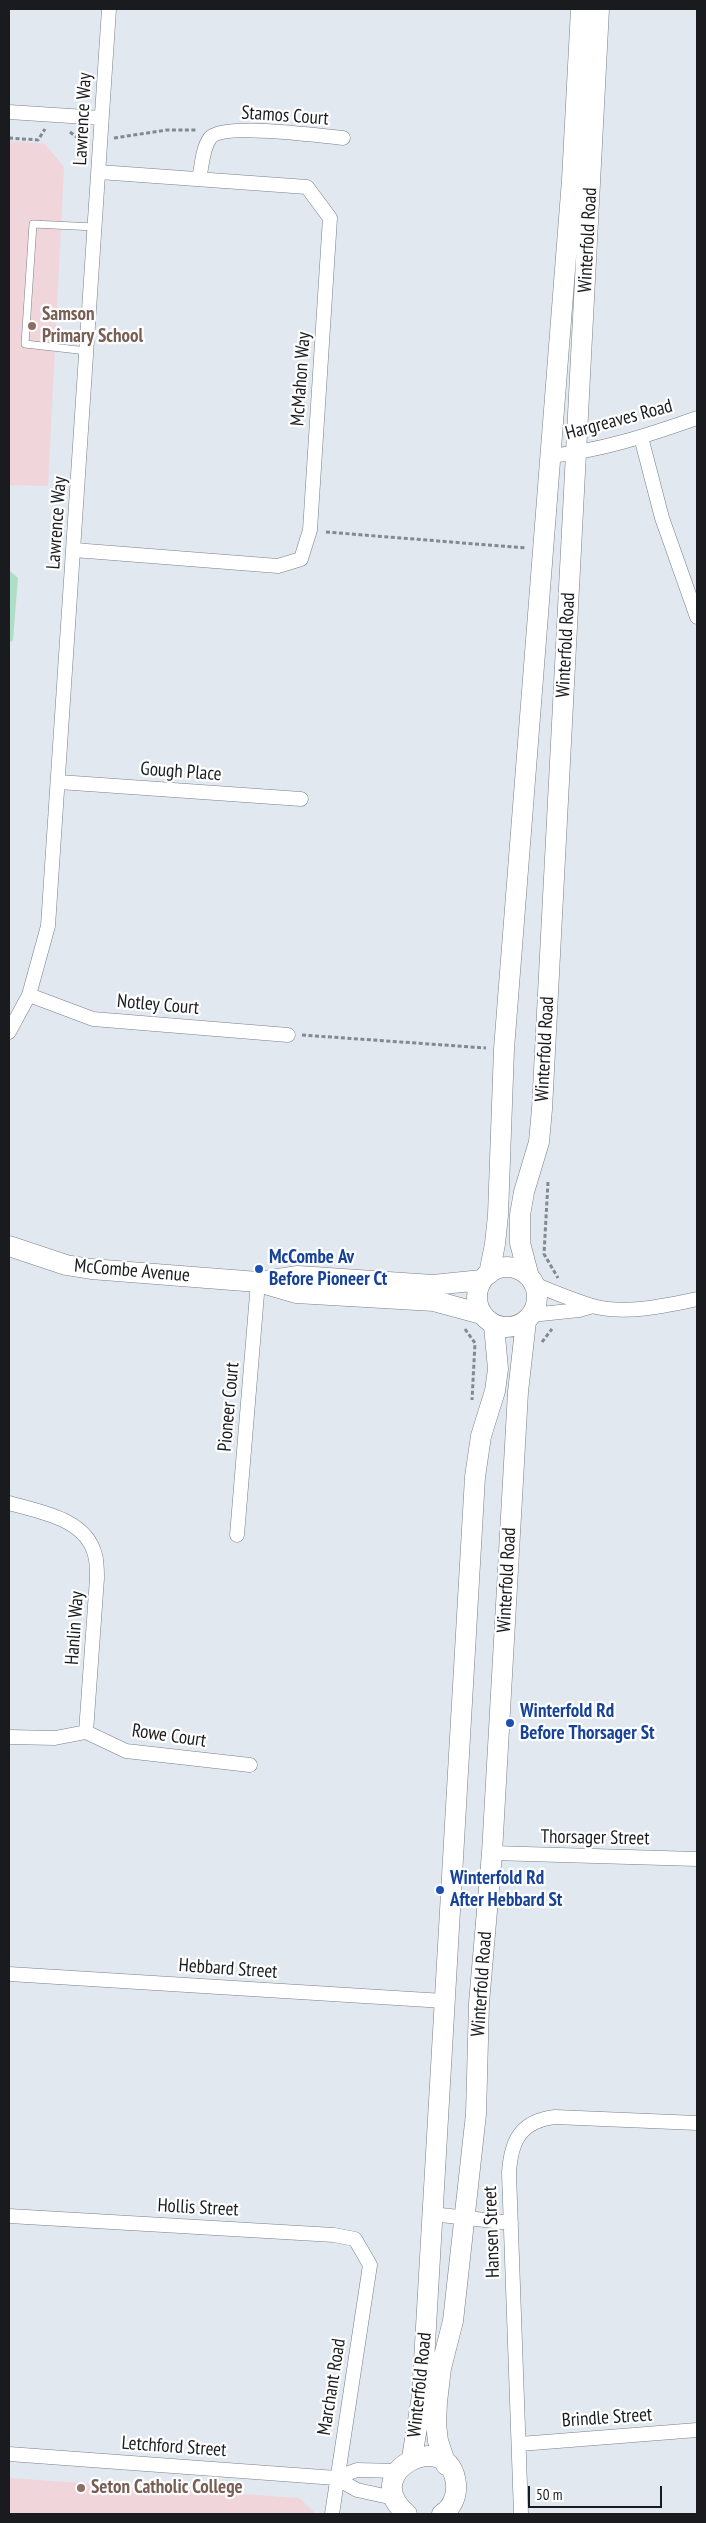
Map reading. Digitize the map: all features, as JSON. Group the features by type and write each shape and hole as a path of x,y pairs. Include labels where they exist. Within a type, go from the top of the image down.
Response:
{"main road":[{"name":"Winterfold Road","path":"486,1277 495,1244 498,1215 504,1049 572,180 581,9"},
{"name":"Winterfold Road","path":"531,1280 520,1243 520,1215 524,1192 540,1142 599,9"},
{"name":"McCombe Avenue","path":"9,1246 66,1265 91,1269 258,1282 296,1293 434,1301 488,1320"},
{"path":"505,1267 522,1271 531,1280 537,1301 528,1318 512,1327 488,1320 477,1298 486,1277 505,1267"},
{"name":"McCombe Avenue","path":"258,1282 298,1276 433,1285 486,1277"},
{"name":"Winterfold Road","path":"444,2514 451,2506 456,2490 456,2481 446,2465 438,2442 436,2424 437,2402 441,2368 454,2321 476,2114 479,2003 492,1853 518,1392 528,1318"},
{"name":"Winterfold Road","path":"403,2510 392,2489 405,2465 422,2396 475,1477 481,1436 495,1391 498,1369 488,1320"},
{"path":"405,2465 430,2456 446,2465"}],"street":[{"name":"Lawrence Way","path":"9,1032 29,995 48,926 109,9"},
{"path":"9,112 102,118"},
{"name":"Stamos Court","path":"199,179 205,147 211,137 223,131 259,130 343,138"},
{"name":"McMahon Way","path":"74,550 278,566 301,560 310,530 330,218 307,187 99,172"},
{"name":"Hargreaves Road","path":"549,456 576,454 641,438 697,418"},
{"path":"641,438 662,518 697,617"},
{"name":"Gough Place","path":"59,782 301,799"},
{"name":"Notley Court","path":"29,995 93,1019 288,1034"},
{"path":"531,1280 592,1306"},
{"name":"Pioneer Court","path":"237,1535 258,1282"},
{"path":"528,1318 579,1310 592,1306 645,1308 697,1299"},
{"name":"Hanlin Way","path":"9,1502 61,1518 76,1528 88,1540 95,1554 97,1578 86,1732"},
{"path":"9,1737 55,1738 86,1732"},
{"name":"Rowe Court","path":"86,1732 126,1751 250,1765"},
{"name":"Thorsager Street","path":"492,1853 697,1859"},
{"name":"Hebbard Street","path":"9,1974 444,2001"},
{"name":"Hansen Street","path":"521,2514 511,2223 510,2156 514,2144 530,2124 541,2119 572,2116 697,2123"},
{"path":"432,2214 511,2223"},
{"name":"Hollis Street","path":"9,2216 334,2234 355,2239 370,2265"},
{"name":"Marchant Road","path":"332,2514 370,2265"},
{"name":"Brindle Street","path":"520,2444 697,2430"},
{"name":"Letchford Street","path":"9,2454 336,2478 357,2470 405,2465"},
{"name":"Letchford Street","path":"336,2478 357,2490 403,2510"}],"lane":[{"path":"87,351 25,344 33,224 95,227"}],"path":[{"path":"310,530 542,550"},
{"path":"288,1034 504,1049"},
{"path":"548,1178 544,1254 560,1281"},
{"path":"464,1328 475,1343 471,1402"}],"shaded area":[{"name":"Samson Primary School","path":"9,141 45,144 64,167 48,486 9,485"},
{"name":"Seton Catholic College","path":"9,2478 299,2498 314,2512 313,2514 9,2514"}],"green space":[{"path":"9,570 18,578 13,640 9,643"}],"place":[{"name":"Samson Primary School","path":"32,326"},
{"name":"McCombe Av Before Pioneer Ct","path":"259,1269"},
{"name":"Winterfold Rd Before Thorsager St","path":"510,1723"},
{"name":"Winterfold Rd After Hebbard St","path":"440,1890"},
{"name":"Seton Catholic College","path":"81,2488"}]}
